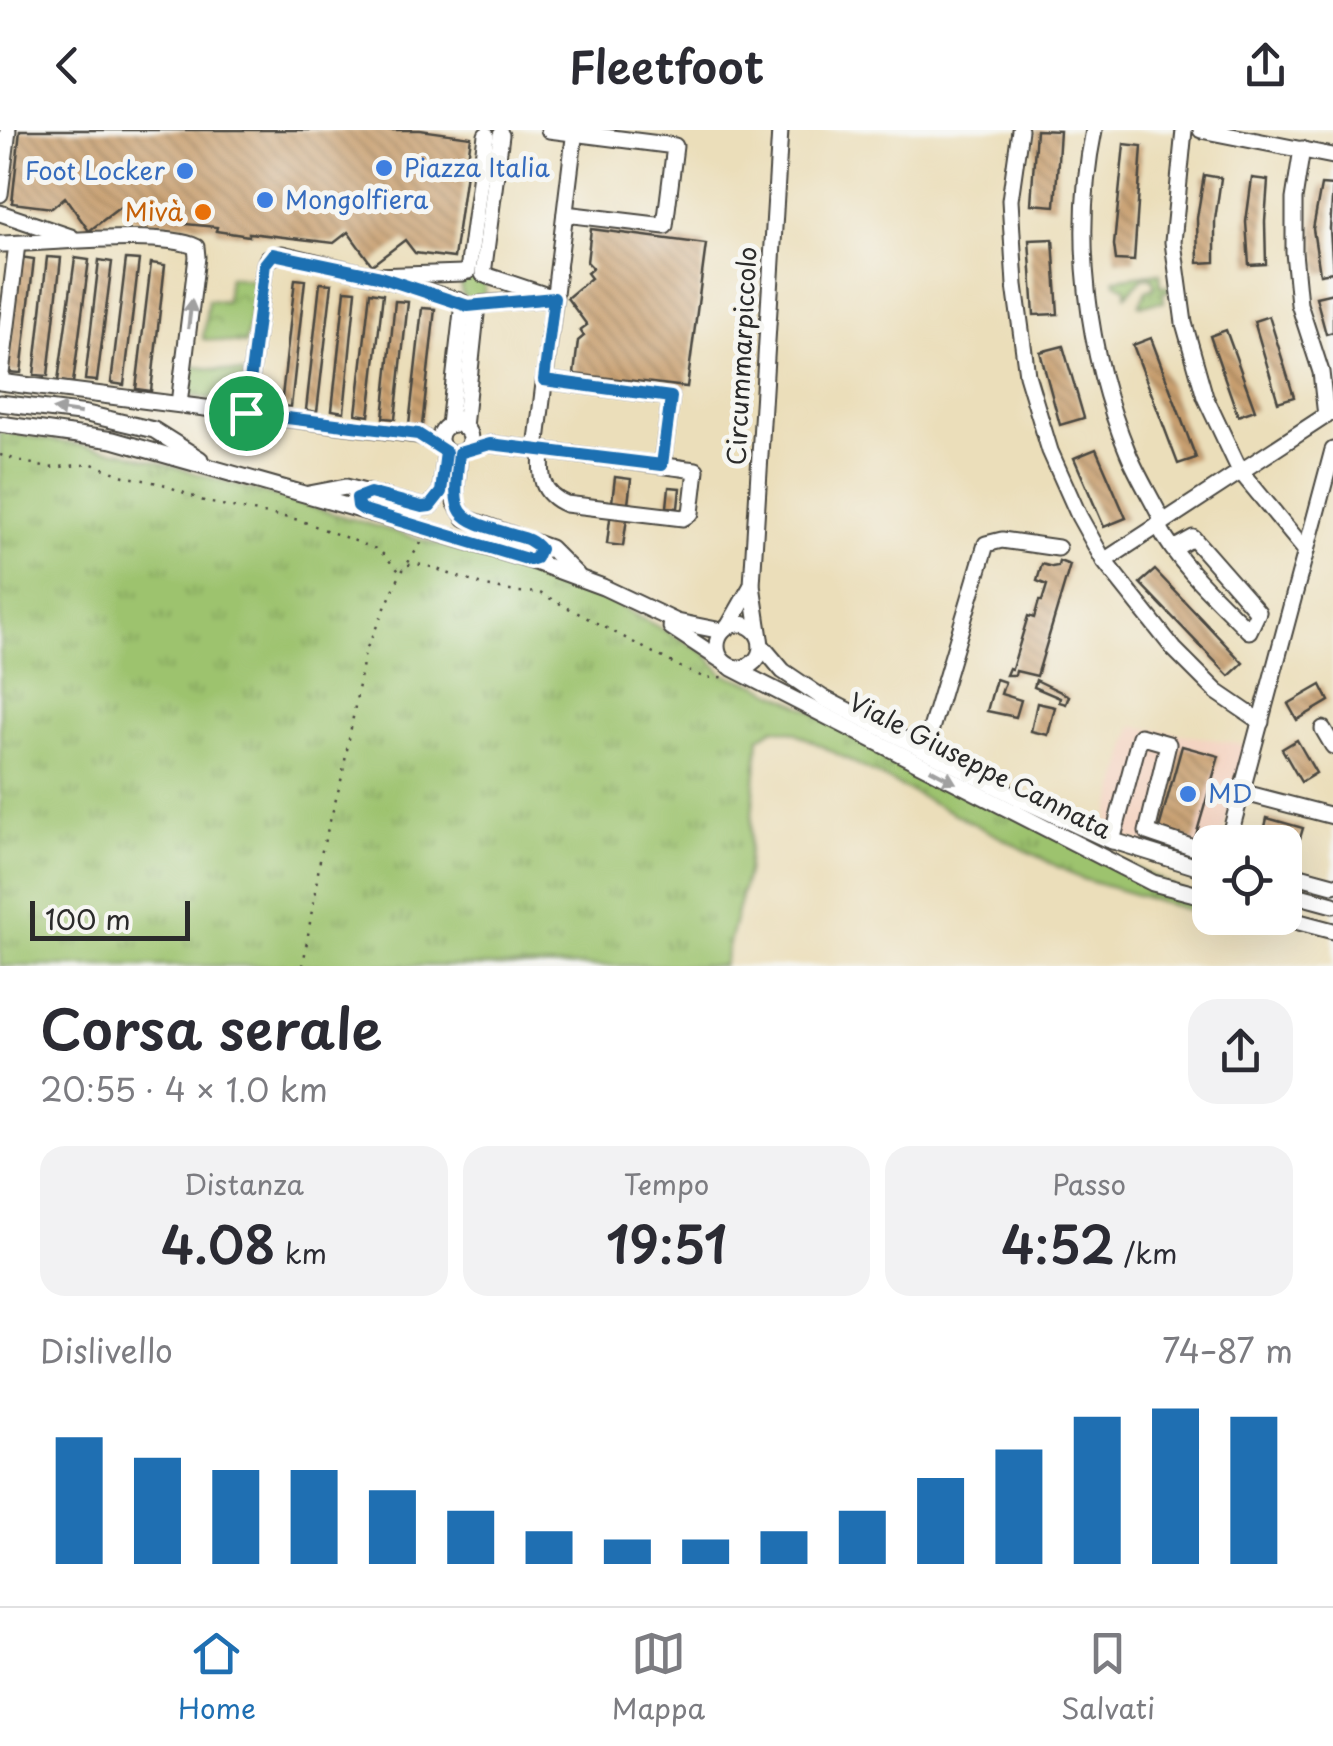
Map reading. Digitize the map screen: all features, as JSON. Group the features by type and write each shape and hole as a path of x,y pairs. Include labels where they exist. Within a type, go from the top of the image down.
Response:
{"street":[{"path":"0,194 8,130"},
{"path":"549,130 676,138 666,226 564,214"},
{"name":"Circummarpiccolo","path":"760,641 752,585 780,130"},
{"path":"1020,130 1010,200 1015,284 1027,375 1050,451 1104,560 1174,648 1217,692 1261,722"},
{"path":"1094,130 1086,169 1084,230 1089,311 1106,387 1128,454 1173,549 1249,631 1258,612 1193,538 1173,549"},
{"path":"1184,130 1173,242 1184,323 1205,397 1240,472 1306,551"},
{"path":"1201,130 1333,156"},
{"path":"418,434 453,450 490,444 539,450 662,465 696,470 692,513 683,518 566,504 552,498 543,486 539,450 544,380 575,132"},
{"path":"470,303 490,290 475,273 493,133"},
{"path":"1104,560 1329,413 1300,304 1294,252 1294,199 1302,149"},
{"path":"0,214 79,240"},
{"path":"0,214 6,227 0,382 418,434 456,428 490,444"},
{"path":"6,243 174,242 196,247 198,257 179,404"},
{"path":"246,413 265,264 273,254 375,276 470,303 554,298"},
{"path":"375,276 475,273 554,298"},
{"path":"456,428 470,303 455,286 475,273"},
{"path":"544,380 671,397 662,465"},
{"path":"0,402 133,424 162,433 212,467"},
{"name":"Viale Giuseppe Cannata","path":"0,424 113,440 212,467 530,560 603,586 677,622 725,629"},
{"path":"133,424 151,434 152,442 141,448"},
{"path":"456,428 440,437 453,450 455,502 465,518 550,548 580,578"},
{"path":"305,494 346,487 430,506 441,492 453,450 470,441 456,428"},
{"path":"1233,825 1306,551 1329,480 1333,450"},
{"path":"364,510 358,506 357,498 370,493"},
{"path":"530,560 536,558 540,549 533,540"},
{"path":"925,750 986,544 1002,540 1058,548"},
{"name":"Circummarpiccolo","path":"725,629 752,585"},
{"name":"Viale Giuseppe Cannata","path":"603,586 702,644 726,668 1153,883 1192,893"},
{"path":"742,624 760,641 752,664 726,668 716,646 725,629 742,624"},
{"name":"Viale Giuseppe Cannata","path":"760,641 768,656 800,684 925,750 1112,841 1192,865"},
{"path":"1323,728 1333,746"},
{"path":"1112,841 1140,736 1168,744 1146,829 1153,836 1192,847"},
{"path":"1242,792 1333,816"},
{"path":"1122,804 1150,812"},
{"path":"1302,877 1333,885"},
{"path":"1302,897 1333,905"},
{"path":"1302,922 1333,930"}],"path":[{"path":"0,456 48,468 92,464 163,484 206,502 299,520 379,550 402,573"},
{"path":"303,966 321,854 342,777 365,652 402,573 430,530"},
{"path":"406,566 419,564 520,593 538,592 706,678 726,668"}],"shaded area":[{"path":"1133,726 1247,745 1226,825 1192,825 1192,859 1105,830"}],"green space":[{"path":"1160,273 1161,286 1169,286 1169,291 1163,292 1164,302 1139,305 1146,291 1155,287 1152,278 1144,277 1126,295 1126,288 1115,279"},
{"path":"473,276 482,279 482,297 473,300 464,297 461,288 464,279"},
{"path":"229,277 257,281 245,344 203,339 208,300 226,302"},
{"path":"189,366 244,373 240,402 187,396"},
{"path":"0,432 124,452 586,588 704,652 723,674 758,685 1192,896 1192,911 1082,879 794,732 774,728 759,738 747,873 723,966 0,966"}],"building":[{"name":"Mongolfiera","path":"20,130 420,130 471,137 454,258 415,253 405,240 372,265 348,232 334,243 249,236 216,231 217,227 134,219 123,205 89,231 65,197 52,208 12,203"},
{"path":"1036,130 1060,131 1055,206 1031,204"},
{"path":"1124,144 1142,146 1134,261 1116,260 1114,245"},
{"path":"1204,175 1221,178 1215,262 1198,263 1197,218"},
{"path":"1252,178 1268,180 1266,264 1249,265 1246,222"},
{"path":"1321,185 1333,186 1333,272 1320,274 1313,229"},
{"path":"591,229 706,244 687,387 574,374 578,341 584,336 580,330 587,325 567,298 591,278 587,273 593,268 587,262"},
{"path":"1053,239 1058,314 1034,315 1029,240"},
{"path":"20,257 34,259 21,373 7,372"},
{"path":"47,257 61,258 48,376 34,375"},
{"path":"75,258 89,260 73,383 58,381"},
{"path":"126,259 139,260 124,385 111,383"},
{"path":"99,260 112,262 97,381 85,380"},
{"path":"151,263 165,265 151,391 136,389"},
{"path":"295,279 305,280 291,407 281,406"},
{"path":"320,283 332,284 317,412 306,410"},
{"path":"345,290 356,291 344,412 332,410"},
{"path":"370,292 383,294 369,416 356,414"},
{"path":"1333,293 1333,332 1326,334 1316,297"},
{"path":"395,301 408,302 395,419 383,418"},
{"path":"422,308 435,309 422,426 409,425"},
{"path":"1269,316 1294,397 1278,402 1254,321"},
{"path":"1226,330 1255,410 1238,416 1210,336"},
{"path":"1151,338 1196,458 1178,464 1133,345"},
{"path":"1063,346 1084,418 1060,425 1040,352"},
{"path":"1096,449 1126,518 1104,527 1074,458"},
{"path":"615,477 631,479 628,504 646,506 627,518 623,546 607,544"},
{"path":"669,487 680,488 678,508 667,507"},
{"path":"1059,561 1070,565 1037,676 1016,671 1015,675 1006,675 1012,669 1028,616 1034,618 1042,601 1047,585 1037,581 1042,564 1058,566"},
{"path":"1155,570 1243,663 1229,676 1140,583"},
{"path":"996,679 1005,682 1001,694 1021,700 1016,717 987,711"},
{"path":"1036,680 1069,696 1066,704 1034,687"},
{"path":"1321,685 1329,701 1297,720 1288,704"},
{"path":"1037,703 1055,707 1048,735 1031,731"},
{"path":"1297,740 1316,773 1301,782 1282,749"},
{"name":"MD","path":"1182,746 1219,756 1199,825 1192,825 1192,841 1158,832"},
{"path":"1267,818 1292,825 1265,825"}],"place":[{"name":"Piazza Italia","path":"384,168"},
{"name":"Foot Locker","path":"185,171"},
{"name":"Mongolfiera","path":"265,200"},
{"name":"Mivà","path":"203,212"},
{"name":"MD","path":"1188,794"}],"route":[{"path":"273,254 377,276 468,306 554,298 544,380 671,397 662,465 490,444 459,453 455,502 458,510 478,524 533,540 540,549 536,558 530,560 358,506 359,495 370,493 422,507 437,501 446,452 442,446 418,434 246,413 265,264 273,254"}]}
